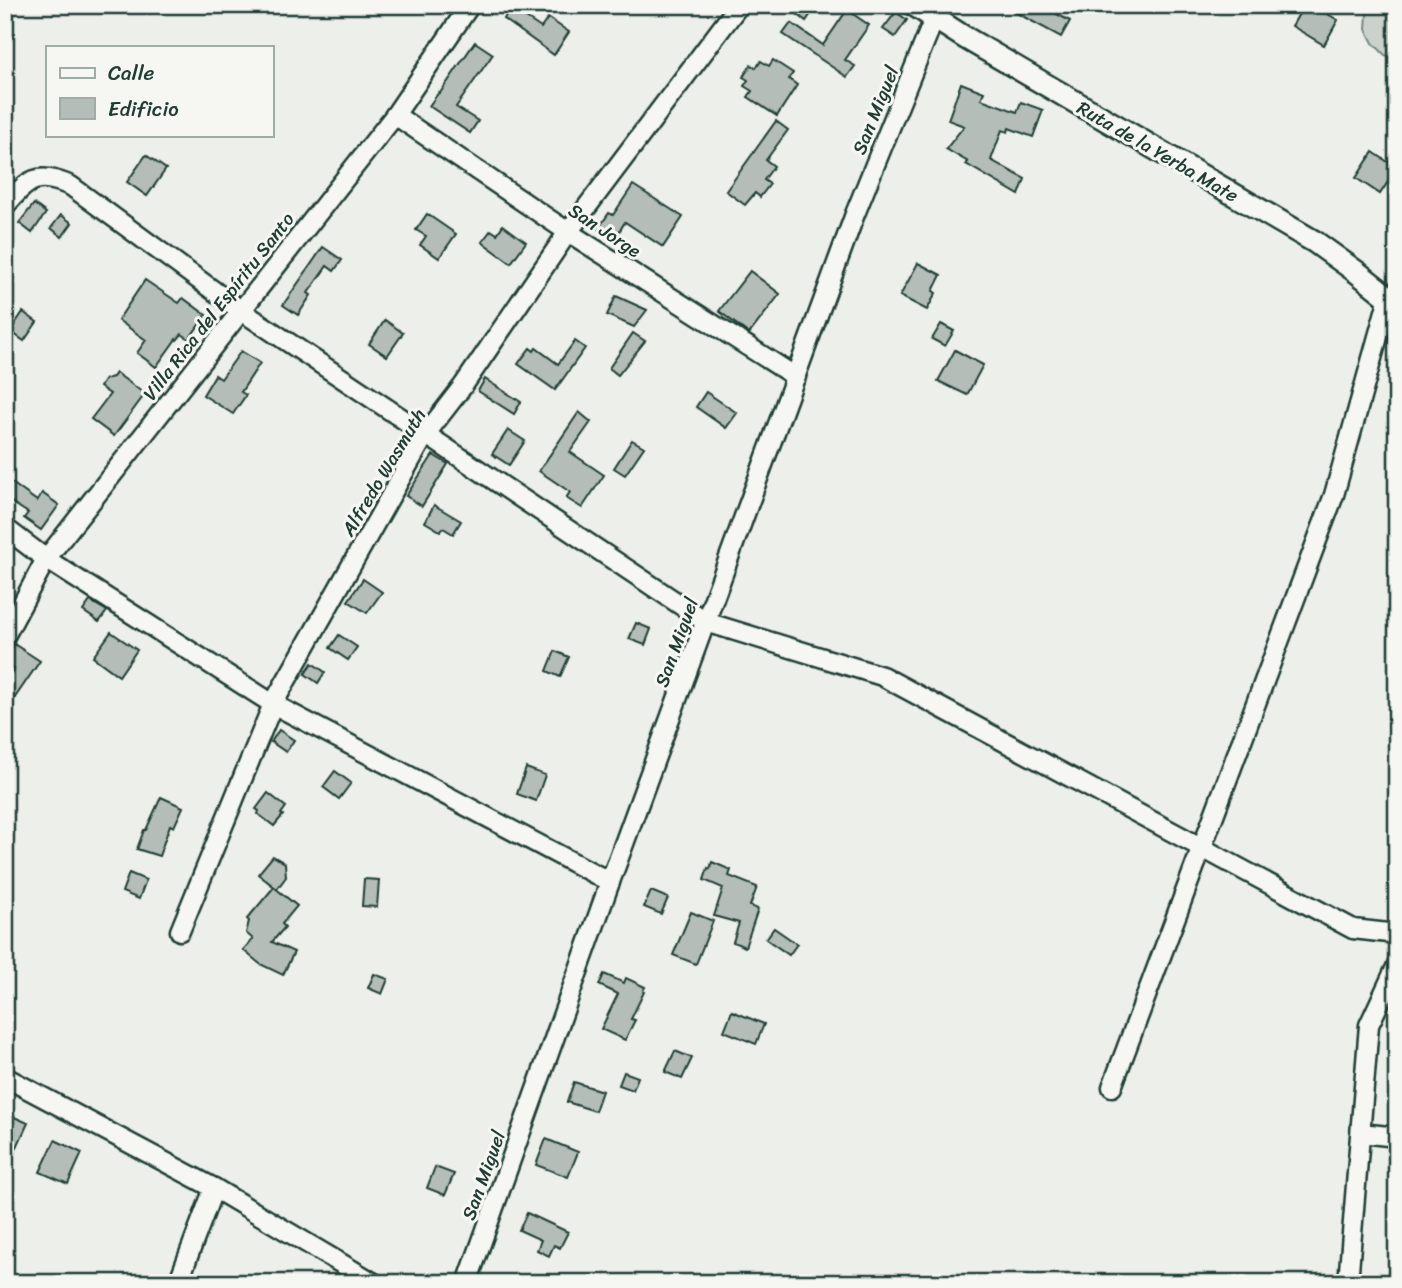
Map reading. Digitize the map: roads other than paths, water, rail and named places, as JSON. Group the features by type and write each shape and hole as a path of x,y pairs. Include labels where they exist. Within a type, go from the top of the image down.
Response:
{"main road":[{"name":"Ruta de la Yerba Mate","path":"914,5 939,12 1315,242 1393,300"}],"street":[{"name":"Villa Rica del Espíritu Santo","path":"5,636 46,559 395,115 470,5"},
{"name":"Alfredo Wasmuth","path":"180,931 273,704 425,435 463,386 568,232 739,5"},
{"name":"San Miguel","path":"467,1283 610,882 855,214 939,12"},
{"name":"San Jorge","path":"395,115 568,232 796,377"},
{"path":"5,206 24,185 38,178 55,179 71,186 240,310 706,622 882,676 1353,929 1397,934"},
{"path":"1112,1087 1334,495 1393,300"},
{"path":"5,527 46,559 273,704 610,882"},
{"path":"1348,1283 1369,1025 1397,965"},
{"path":"5,1077 214,1188 374,1283"},
{"path":"1361,1133 1397,1137"},
{"path":"178,1283 214,1188"}]}
